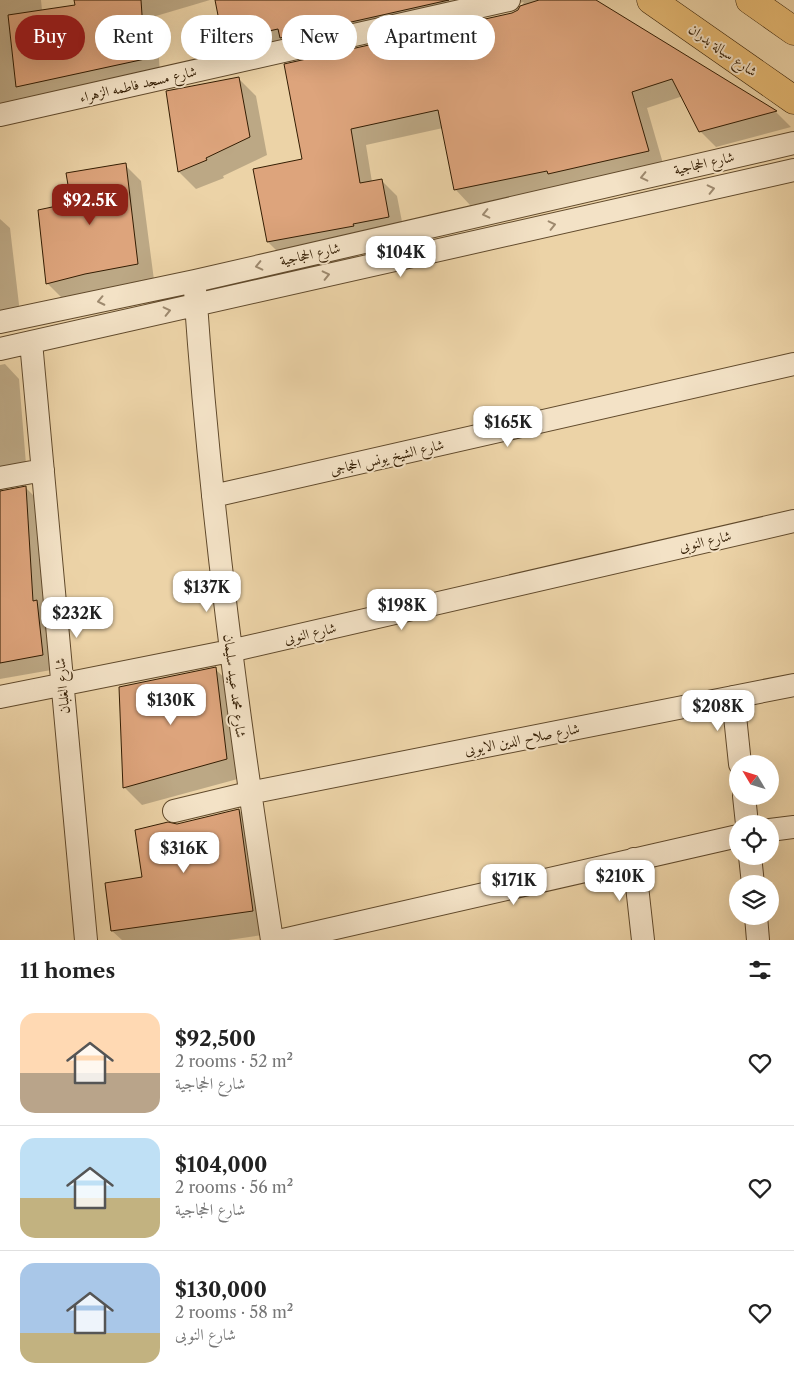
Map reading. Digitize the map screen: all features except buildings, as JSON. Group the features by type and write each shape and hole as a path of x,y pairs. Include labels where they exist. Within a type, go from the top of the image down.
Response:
{"main road":[{"name":"شارع سيالة بدران","path":"651,0 794,100"},
{"path":"750,0 794,31"}],"street":[{"name":"شارع مسجد فاطمه الزهراء","path":"0,115 509,0"},
{"name":"شارع الحجاجية","path":"0,322 195,281 794,142"},
{"name":"شارع الحجاجية","path":"0,349 794,170"},
{"name":"شارع محمد عبيد سليمان","path":"195,281 213,496 230,651 272,940"},
{"name":"شارع الغلبان","path":"31,342 86,940"},
{"name":"شارع الشيخ يونس الحجاجى","path":"213,496 794,364"},
{"path":"0,478 43,470"},
{"name":"شارع النوبى","path":"0,698 230,651 794,521"},
{"name":"شارع صلاح الدين الايوبى","path":"174,811 249,792 794,685"},
{"path":"733,697 739,755"},
{"path":"779,829 794,827"},
{"path":"283,940 729,838"},
{"path":"634,859 643,940"},
{"path":"757,925 758,940"}]}
